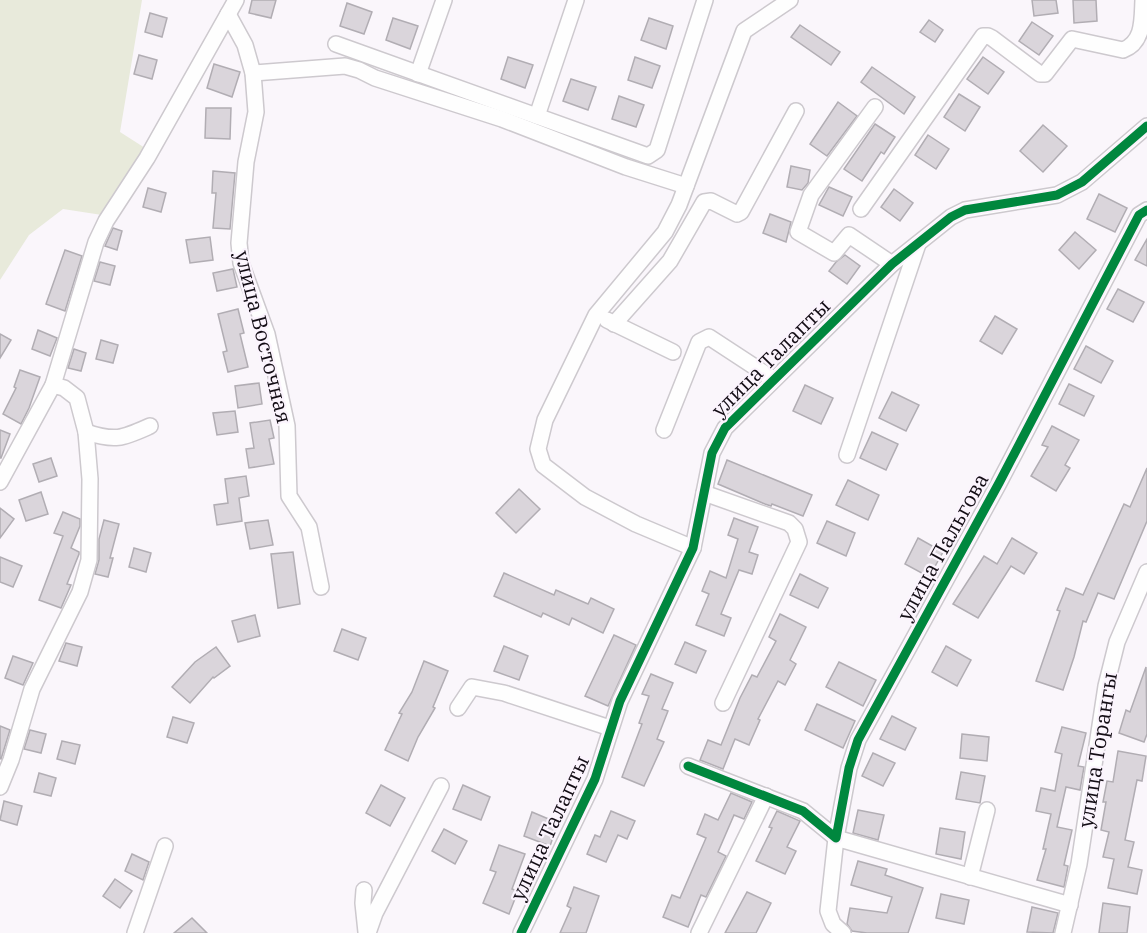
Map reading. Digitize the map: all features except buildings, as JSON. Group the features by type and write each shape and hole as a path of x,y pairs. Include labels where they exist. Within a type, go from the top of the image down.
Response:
{"street":[{"path":"0,482 53,386 96,242 106,221 147,158 236,0"},
{"path":"418,74 444,0"},
{"path":"537,116 576,0"},
{"path":"336,44 648,156 657,150 705,0"},
{"path":"693,548 596,504 543,465 538,449 545,420 596,315 664,232 679,205 744,31 790,0"},
{"path":"861,209 983,36 992,38 1040,74 1045,74 1072,39 1123,50 1129,48 1140,33 1143,0"},
{"name":"улица Восточная","path":"228,14 245,45 253,73 256,112 246,162 239,243 241,263 267,334 287,426 289,496 309,527 321,587"},
{"path":"253,73 345,66 502,119 627,167 686,186"},
{"path":"875,107 811,195 798,232 834,253 849,235 892,264"},
{"path":"614,324 670,261 704,202 711,201 738,214 741,212 796,111"},
{"name":"улица Талапты","path":"521,933 595,779 610,728 631,676 693,548 712,453 725,428 892,264 951,217 965,210 1057,195 1082,182 1147,126"},
{"name":"улица Пальгова","path":"843,933 833,924 828,911 836,838 849,768 858,740 999,483 1138,215 1147,210"},
{"path":"847,455 918,244"},
{"path":"596,315 672,352"},
{"path":"664,430 699,342 709,337 773,379"},
{"path":"0,787 11,760 32,689 80,592 89,560 90,479 86,432 77,398 64,388 53,386"},
{"path":"86,432 116,439 150,426"},
{"path":"704,493 789,523 795,528 799,543 723,703"},
{"name":"улица Торангы","path":"1064,933 1079,864 1106,686 1117,642 1147,572"},
{"path":"458,708 472,687 504,693 610,728"},
{"path":"687,766 803,811 836,838 1070,905"},
{"path":"367,933 375,913 441,786"},
{"path":"699,933 766,796"},
{"path":"970,877 987,810"},
{"path":"135,933 165,846"},
{"path":"364,890 363,903 367,933"}],"shaded area":[{"path":"0,0 142,0 120,132 145,148 102,215 63,209 29,235 0,280"}],"cycle path":[{"path":"521,933 595,779 620,701 693,548 712,453 725,428 892,264 951,217 965,210 1057,195 1082,182 1147,126"},
{"path":"688,766 803,811 836,838 849,768 858,740 999,483 1139,215 1147,210"}]}
